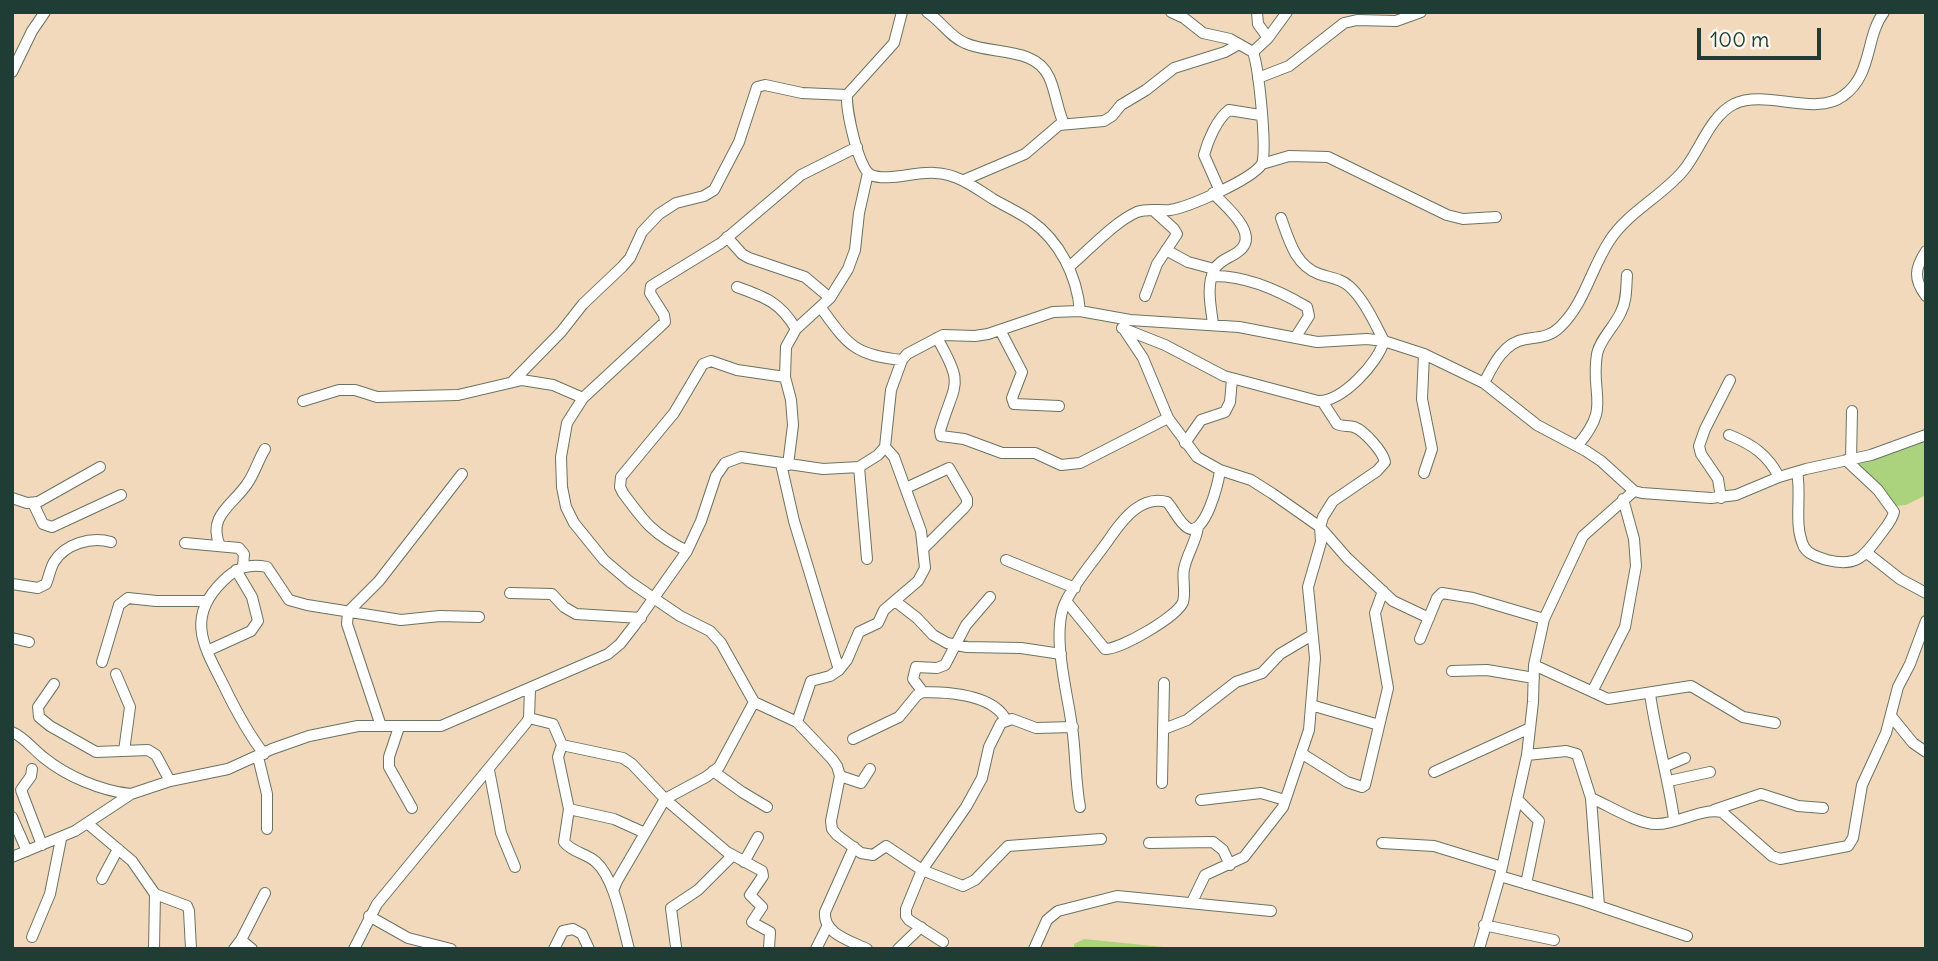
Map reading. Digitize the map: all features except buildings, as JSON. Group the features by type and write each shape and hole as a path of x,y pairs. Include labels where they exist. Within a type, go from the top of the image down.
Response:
{"street":[{"path":"12,72 32,31 45,12"},
{"path":"839,670 794,521 784,465 792,411 785,377 786,347 796,329 830,298 848,270 855,250 859,213 868,173 848,114 847,94 894,43 902,12"},
{"path":"927,12 962,42 977,48 1021,55 1035,62 1049,77 1064,124"},
{"path":"1171,12 1184,18 1203,33 1230,39 1252,52 1258,78 1264,149 1262,164"},
{"path":"1194,12 1197,28"},
{"path":"1257,12 1258,24 1268,38"},
{"path":"1252,52 1268,38 1287,12"},
{"path":"1258,78 1289,66 1344,23 1357,20 1396,21 1421,12"},
{"path":"1484,383 1495,362 1513,344 1525,339 1547,336 1562,325 1583,295 1610,239 1684,171 1716,119 1726,110 1744,101 1765,99 1825,103 1844,96 1855,85 1865,65 1876,25 1884,12"},
{"path":"964,180 1025,154 1055,128 1064,124 1104,121 1121,105 1174,68 1225,52 1239,44"},
{"path":"513,381 561,332 583,304 631,257 647,226 676,203 704,196 714,190 739,142 757,87 765,85 802,93 847,94"},
{"path":"1213,324 1209,293 1213,273 1222,261 1240,251 1245,235 1239,219 1216,192 1204,155 1211,136 1229,110 1261,115"},
{"path":"858,147 801,175 727,237 651,286 650,293 664,314 664,321 583,398 568,423 561,447 562,488 566,507 574,523 604,560 630,582 715,636 754,702 797,722 832,759 840,776 831,821 832,829 861,853 869,855 886,846 922,870 963,887 975,880 1008,846 1101,839"},
{"path":"1069,267 1133,215 1153,209 1176,209 1246,178 1262,164 1289,156 1328,157 1447,215 1463,219 1496,217"},
{"path":"868,173 883,177 936,173 964,180 1036,225 1069,267 1078,288 1080,311"},
{"path":"1145,296 1151,276 1176,237 1176,231 1153,209"},
{"path":"1122,328 1165,345 1232,379 1322,401 1331,398 1365,373 1380,355 1384,341 1354,291 1338,279 1319,274 1303,263 1292,248 1281,218"},
{"path":"727,237 749,258 805,277 830,298"},
{"path":"1166,250 1213,273 1243,279 1307,307 1309,316 1295,338"},
{"path":"1926,251 1916,268 1916,276 1926,296"},
{"path":"1577,446 1597,417 1597,354 1622,311 1628,275"},
{"path":"737,287 765,297 779,306 796,329"},
{"path":"821,308 856,350 878,357 902,360"},
{"path":"12,857 61,838 131,794 170,781 216,773 309,736 358,726 441,726 608,654 641,618 687,551 701,521 716,476 725,463 741,457 823,469 859,467 885,447 891,390 902,360 907,354 937,338 952,334 975,337 1053,312 1080,311 1111,318 1213,324 1317,342 1367,339 1384,341 1424,354 1484,383 1537,425 1601,461 1634,491 1721,498 1749,491 1779,477 1882,452 1926,435"},
{"path":"1111,318 1122,328 1143,358 1168,418 1185,443 1205,463 1251,480 1320,527 1346,558 1382,591 1401,606 1429,618"},
{"path":"1000,330 1022,372 1013,398 1014,404 1059,407"},
{"path":"937,338 955,374 956,388 940,431 941,436 964,439 1002,453 1035,453 1053,463 1068,466 1080,463 1168,418"},
{"path":"1424,354 1422,399 1432,449 1424,473"},
{"path":"687,551 662,538 647,524 623,493 621,477 674,412 703,364 711,361 737,370 785,377"},
{"path":"1185,443 1201,420 1225,412 1230,402 1232,379"},
{"path":"1721,498 1718,479 1701,454 1699,446 1730,380"},
{"path":"303,401 339,390 355,390 377,397 458,395 513,381 542,382 583,398"},
{"path":"1192,902 1205,875 1244,857 1283,807 1309,730 1315,658 1308,587 1321,542 1320,527 1333,501 1377,471 1385,462 1383,455 1362,433 1337,424 1322,401"},
{"path":"1797,472 1800,492 1799,527 1808,553 1847,563 1858,560 1867,553 1894,512 1878,490 1849,460 1852,411"},
{"path":"1729,435 1750,443 1763,454 1779,477"},
{"path":"797,722 811,681 830,676 839,670 859,632 878,623 884,610 921,577 925,568 921,531 894,457 885,447"},
{"path":"220,546 215,531 217,521 245,487 265,449"},
{"path":"12,498 33,503 47,499 100,467"},
{"path":"859,467 867,559"},
{"path":"906,488 949,468 968,499 968,504 924,548"},
{"path":"1066,601 1105,649 1134,639 1168,617 1183,601 1184,570 1198,527 1206,516 1217,487 1220,470"},
{"path":"381,726 347,624 348,612 379,581 462,474"},
{"path":"1479,949 1501,872 1527,755 1534,665 1544,619 1583,536 1634,491"},
{"path":"33,503 43,524 52,527 121,495"},
{"path":"1592,690 1625,627 1636,566 1634,539 1623,499"},
{"path":"1080,807 1073,727 1061,654 1060,624 1066,601 1126,516 1142,505 1152,501 1167,502 1186,527 1198,527"},
{"path":"12,584 38,588 46,584 52,564 68,549 94,540 111,542"},
{"path":"185,543 241,549 243,554 240,568 258,621 251,631 207,651"},
{"path":"1867,553 1900,579 1926,593"},
{"path":"1006,560 1075,588"},
{"path":"267,829 261,755 203,643 202,627 206,601 219,585 240,568 267,567 289,600 401,620 432,616 479,617"},
{"path":"1301,753 1347,782 1362,787 1365,785 1388,688 1375,617 1382,591"},
{"path":"510,593 552,594 569,611 585,616 641,618"},
{"path":"1420,639 1437,598 1442,593 1473,598 1544,619"},
{"path":"923,692 913,679 916,667 941,668 945,665 971,618 990,597"},
{"path":"102,662 119,605 128,598 206,601"},
{"path":"895,601 940,640 956,646 1021,648 1061,654"},
{"path":"1713,810 1729,816 1772,856 1780,859 1848,846 1853,838 1861,785 1885,733 1898,687 1926,621"},
{"path":"1164,729 1187,720 1236,682 1262,673 1280,654 1312,635"},
{"path":"12,638 29,642"},
{"path":"1534,665 1608,699 1691,686 1743,717 1775,723"},
{"path":"1452,671 1487,670 1534,678"},
{"path":"116,674 130,707 124,751"},
{"path":"1161,783 1164,683"},
{"path":"54,684 38,707 39,717 96,752 148,750 156,755 170,781"},
{"path":"354,949 369,916 384,895 529,718 530,689"},
{"path":"853,739 899,717 917,695 923,692 973,698 999,709 1006,720"},
{"path":"1650,694 1656,737 1669,781 1674,820"},
{"path":"613,891 665,799 713,771 729,751 754,702"},
{"path":"1311,705 1379,725"},
{"path":"1891,716 1924,754"},
{"path":"529,718 553,724 562,746 558,757 569,809 564,842 597,863 613,891 629,949"},
{"path":"943,942 906,916 906,909 922,870 966,807 982,778 989,747 1000,723 1012,719 1036,728 1073,727"},
{"path":"399,727 388,762 412,808"},
{"path":"1434,772 1530,728"},
{"path":"12,732 19,735 45,759 68,773 110,791 131,794"},
{"path":"562,746 623,758 665,799 732,856 763,873 750,895 762,907 752,922 770,932 769,949"},
{"path":"1527,755 1574,752 1580,762 1591,797 1599,906"},
{"path":"1666,766 1685,758"},
{"path":"32,769 32,776 21,790 42,845"},
{"path":"840,776 862,783 870,769"},
{"path":"489,770 501,833 514,867"},
{"path":"713,771 768,807"},
{"path":"1669,781 1710,772"},
{"path":"1201,800 1261,793 1285,800"},
{"path":"1591,797 1651,824 1666,823 1761,794 1798,806 1823,808"},
{"path":"1517,799 1539,821 1526,884"},
{"path":"569,809 614,819 645,833"},
{"path":"12,817 27,851"},
{"path":"87,823 132,861 155,894 189,909 191,949"},
{"path":"744,862 758,836"},
{"path":"32,937 50,894 61,838"},
{"path":"1149,843 1202,840 1213,842 1223,850 1230,865"},
{"path":"1382,843 1434,846 1526,884 1688,936"},
{"path":"854,847 824,919 827,927 867,949"},
{"path":"102,879 118,849"},
{"path":"676,947 671,908 698,890 732,856"},
{"path":"252,949 238,944 265,893"},
{"path":"155,894 155,949"},
{"path":"1034,949 1047,920 1058,911 1109,896 1271,911"},
{"path":"369,916 408,938 449,948"},
{"path":"1484,925 1554,940"},
{"path":"816,949 827,927"},
{"path":"898,949 921,927"},
{"path":"554,949 563,931 573,929 582,934 589,949"}],"green space":[{"path":"1926,438 1926,495 1906,505 1896,506 1855,461"},
{"path":"1084,939 1183,949 1074,949 1074,944"}]}
